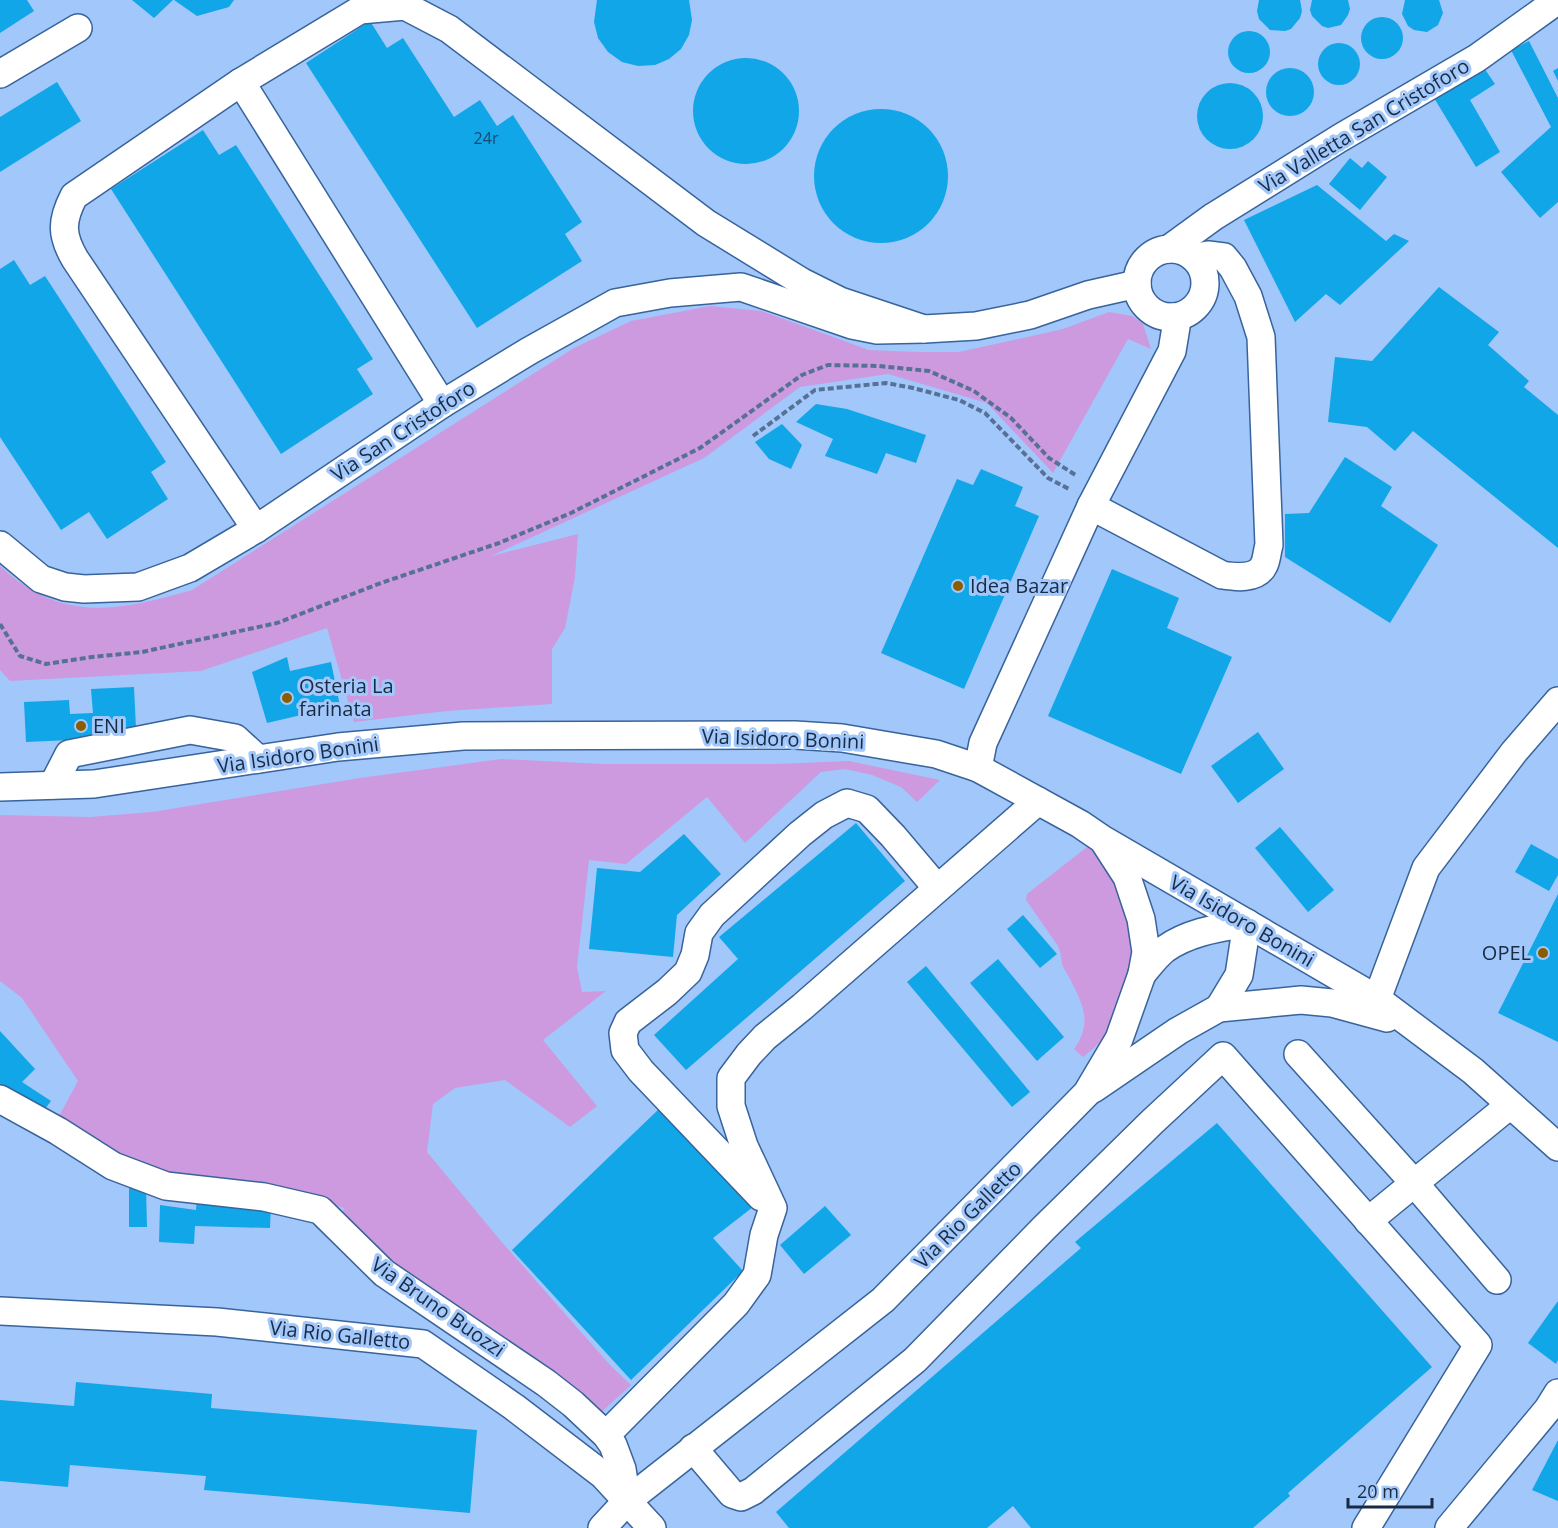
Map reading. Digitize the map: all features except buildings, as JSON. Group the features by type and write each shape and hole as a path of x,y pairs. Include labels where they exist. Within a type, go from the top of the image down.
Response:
{"street":[{"name":"Via Valletta San Cristoforo","path":"1181,253 1213,218 1340,138 1477,58 1558,0"},
{"path":"256,529 66,244 63,228 66,211 74,196 241,82 360,10 405,6 449,28 706,223 802,282 840,300 924,329"},
{"path":"0,74 78,28"},
{"path":"241,82 442,404"},
{"path":"1093,502 1222,575 1240,578 1257,573 1264,567 1269,545 1261,337 1248,296 1233,268 1224,257 1208,255 1158,251 1149,256 1142,264 1138,274 1138,295 1144,304 1152,312 1173,317 1193,308 1200,299 1204,289 1201,267 1181,253"},
{"name":"Via San Cristoforo","path":"0,544 41,579 65,587 84,589 138,587 190,568 256,529 442,404 529,351 615,303 670,293 741,287 823,313 852,325 877,330 924,329 976,326 1030,315 1088,295 1137,284"},
{"path":"978,768 983,743 1093,502 1172,351 1176,327 1173,317"},
{"path":"1377,999 1426,868 1514,753 1558,701"},
{"path":"53,785 69,754 190,730 235,738 258,759"},
{"name":"Via Isidoro Bonini","path":"0,787 94,784 338,747 464,736 795,735 842,738 900,746 936,754 978,768 1080,824 1377,999 1473,1071 1558,1147"},
{"path":"606,1435 736,1304 757,1275 764,1234 773,1208 744,1146 731,1106 731,1078 765,1037 1038,801"},
{"path":"773,1208 746,1183 641,1071 626,1050 623,1033 628,1022 667,992 688,972 695,955 699,933 712,915 800,834 824,815 847,803 867,809 938,888"},
{"name":"Via Rio Galletto","path":"602,1528 627,1501 883,1300 1087,1093 1119,1039 1142,974 1146,952 1142,920 1127,877 1102,839"},
{"path":"1142,974 1163,951 1178,941 1206,931 1247,923 1239,975 1219,1008"},
{"path":"1087,1093 1178,1031 1219,1008 1300,999 1362,1010 1414,1027"},
{"path":"1298,1054 1415,1184 1497,1280"},
{"path":"693,1448 732,1494 741,1497 753,1491 915,1360 1044,1228 1223,1056 1478,1345 1366,1528"},
{"name":"Via Bruno Buozzi","path":"0,1099 58,1131 113,1166 166,1186 264,1197 320,1210 384,1273 546,1383 573,1404 606,1435 613,1445 621,1469 627,1501"},
{"path":"1368,1221 1510,1105"},
{"name":"Via Rio Galletto","path":"0,1311 217,1322 423,1344 514,1407 603,1475 627,1501"},
{"path":"1449,1528 1548,1409 1558,1393"},
{"path":"627,1501 652,1528"}],"path":[{"path":"0,624 20,656 46,664 142,652 277,623 381,583 499,543 571,513 700,448 802,375 828,365 879,366 929,371 974,391 1011,418 1049,458 1089,484 1093,502"},
{"path":"753,436 815,390 886,383 959,400 985,413 1048,478 1093,502"}],"shaded area":[{"path":"710,306 761,311 869,350 918,352 959,352 1063,329 1109,312 1132,316 1143,324 1151,349 1128,339 1053,473 987,403 888,374 800,387 704,458 491,556 578,534 575,577 565,628 552,649 552,704 447,711 354,722 327,628 201,671 10,681 0,670 0,566 23,585 46,597 69,605 92,608 139,603 192,590 574,348 631,321"},
{"path":"501,759 603,764 777,764 849,761 940,780 917,802 901,787 872,775 845,769 821,772 745,843 707,797 626,864 589,860 577,967 582,992 606,991 543,1040 597,1106 570,1127 505,1080 455,1088 433,1104 427,1152 500,1240 611,1366 631,1385 595,1418 385,1265 341,1220 344,1208 297,1193 160,1176 93,1140 58,1118 78,1081 22,998 0,981 0,815 90,817 152,812 360,778"},
{"path":"1087,847 1101,861 1129,907 1135,926 1136,942 1131,978 1120,1011 1104,1038 1083,1057 1074,1049 1083,1031 1082,1007 1063,966 1058,946 1026,900 1027,894"}],"place":[{"name":"Idea Bazar","path":"958,586"},
{"name":"Osteria La farinata","path":"287,698"},
{"name":"ENI","path":"81,726"},
{"name":"OPEL","path":"1543,953"}]}
